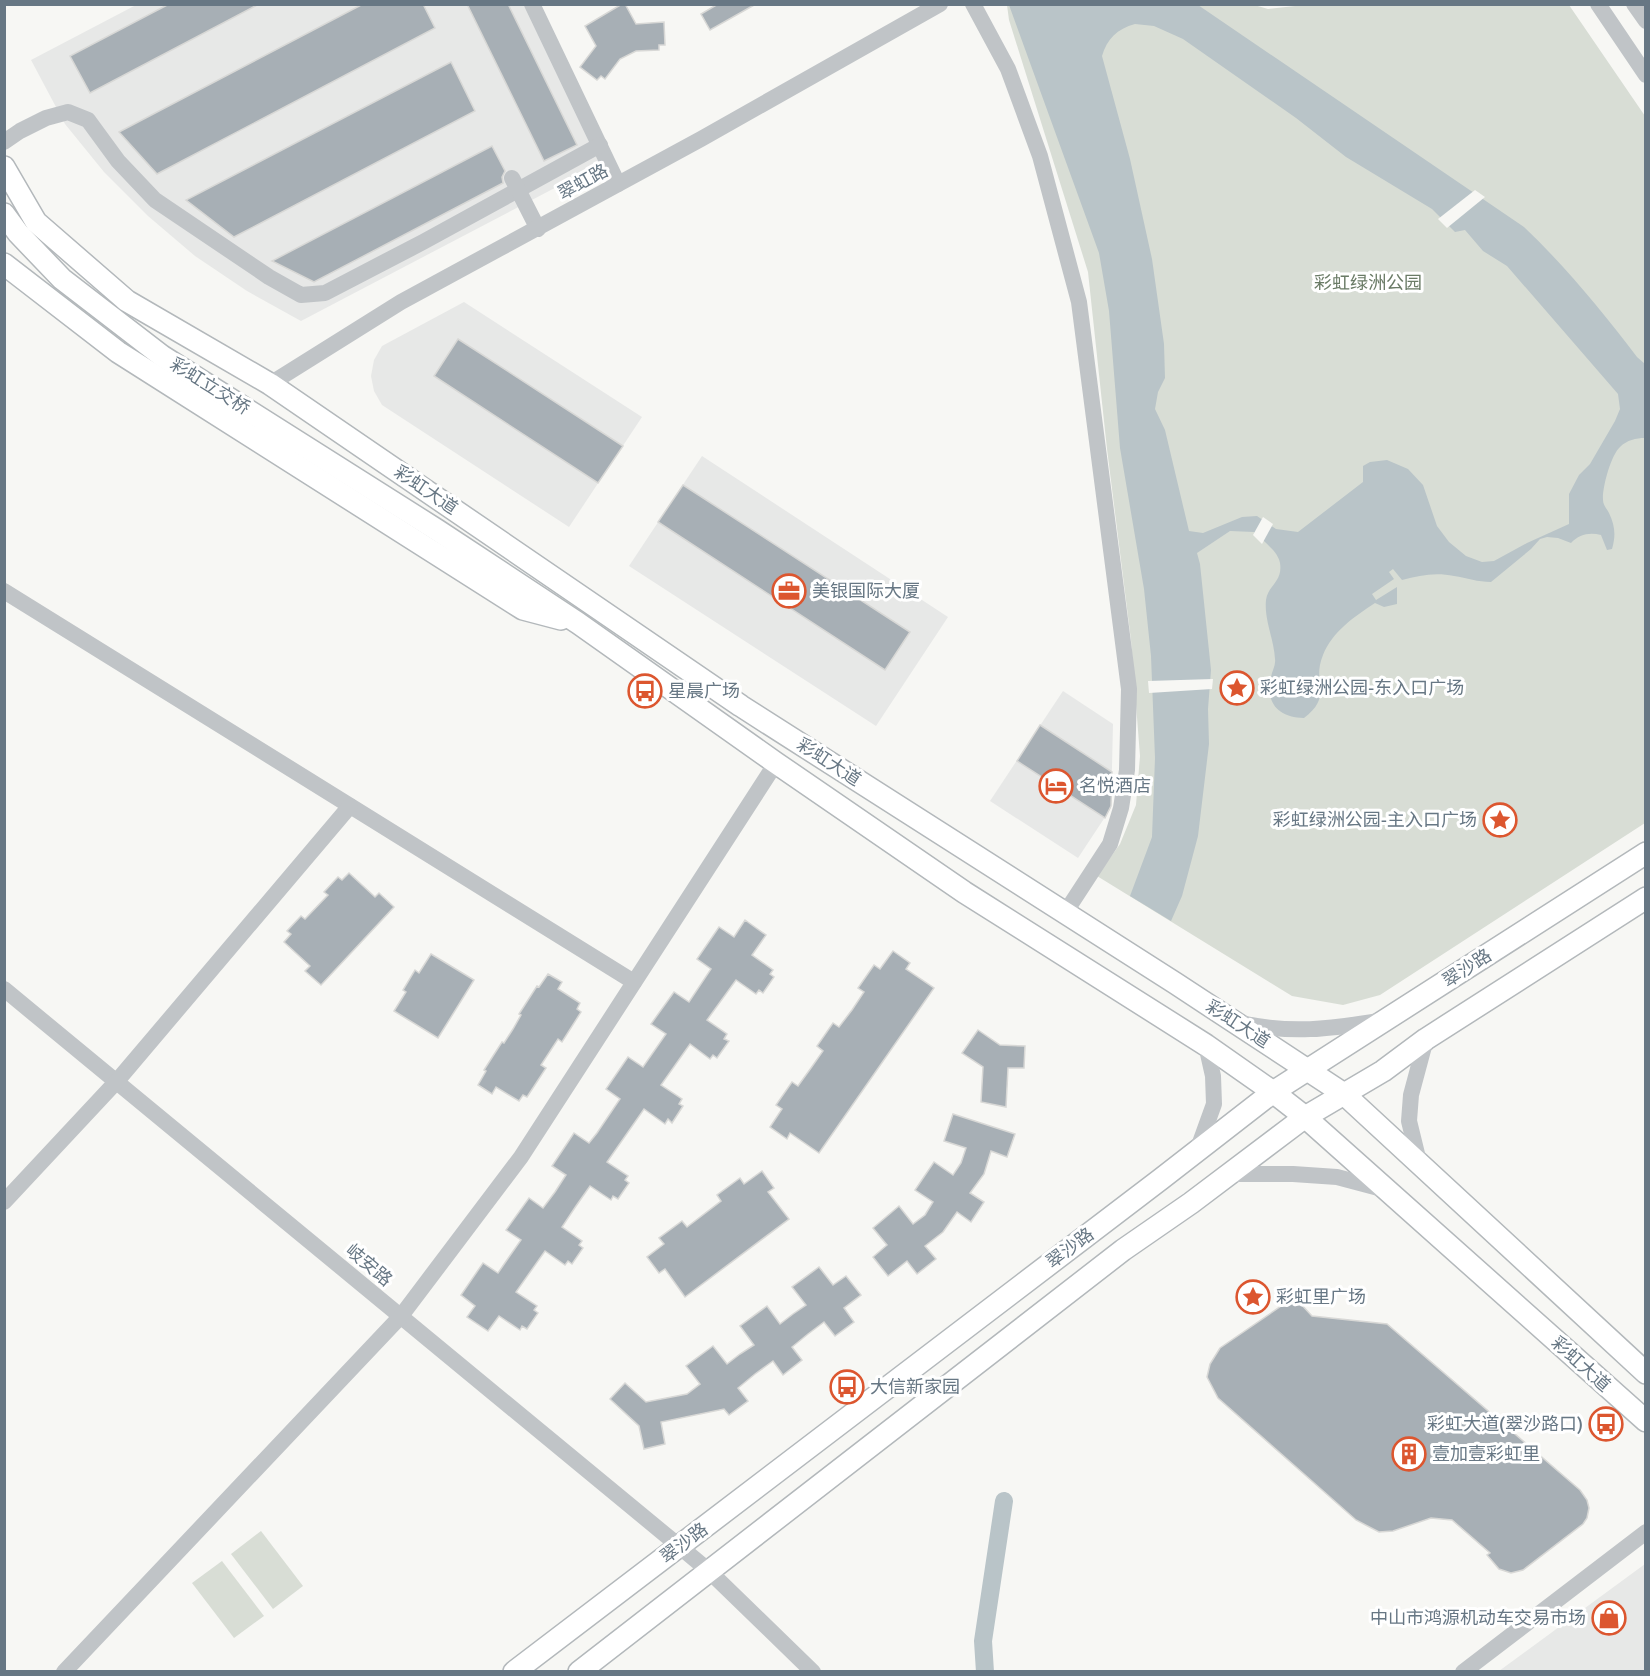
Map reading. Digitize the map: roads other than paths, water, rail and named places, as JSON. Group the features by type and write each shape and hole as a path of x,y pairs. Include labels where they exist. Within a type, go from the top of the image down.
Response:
{"main road":[{"name":"彩虹大道","path":"4,167 36,222 127,301 270,384 741,706 1344,1094 1646,1373"},
{"path":"4,206 13,206 36,222"},
{"name":"彩虹立交桥","path":"4,214 18,233 62,279 162,356 438,530"},
{"path":"4,264 118,352 513,603 523,609 578,623"},
{"name":"彩虹大道","path":"438,530 578,623 964,892 1206,1045 1273,1092 1305,1117 1646,1421"},
{"name":"翠沙路","path":"514,1671 1273,1092 1646,853"},
{"name":"翠沙路","path":"579,1671 1123,1250 1305,1117 1383,1071 1426,1039 1646,898"}],"street":[{"path":"532,4 618,184"},
{"name":"翠虹路","path":"270,384 401,302 538,229 922,11 940,4"},
{"path":"973,4 1008,69 1040,156 1079,302 1129,689 1126,770 1118,817 1110,844 1065,913"},
{"path":"1598,4 1646,75"},
{"path":"1634,4 1646,21"},
{"path":"4,142 46,118 68,112 88,120 118,161 155,200 268,277 301,295 325,293 423,242 516,184 600,145"},
{"path":"516,184 538,229"},
{"path":"4,591 633,982"},
{"path":"64,1671 401,1316 520,1157 776,763"},
{"path":"4,1202 117,1081 350,806"},
{"name":"岐安路","path":"4,989 709,1571 813,1671"},
{"path":"1233,1021 1268,1029 1322,1030 1386,1020"},
{"path":"1419,1162 1409,1121 1411,1095 1426,1039"},
{"path":"1197,1151 1214,1104 1214,1076 1206,1045"},
{"path":"1230,1174 1293,1173 1337,1177 1386,1190"},
{"path":"1463,1671 1646,1532"}],"waterway":[{"path":"985,1672 983,1641 1004,1501"}],"place":[{"name":"美银国际大厦","path":"789,591"},
{"name":"彩虹绿洲公园-东入口广场","path":"1237,688"},
{"name":"星晨广场","path":"645,691"},
{"name":"名悦酒店","path":"1056,786"},
{"name":"彩虹绿洲公园-主入口广场","path":"1500,820"},
{"name":"彩虹里广场","path":"1253,1297"},
{"name":"大信新家园","path":"847,1387"},
{"name":"彩虹大道(翠沙路口)","path":"1606,1424"},
{"name":"壹加壹彩虹里","path":"1409,1454"},
{"name":"中山市鸿源机动车交易市场","path":"1609,1618"}],"park label":[{"name":"彩虹绿洲公园","path":"1368,283"}]}
